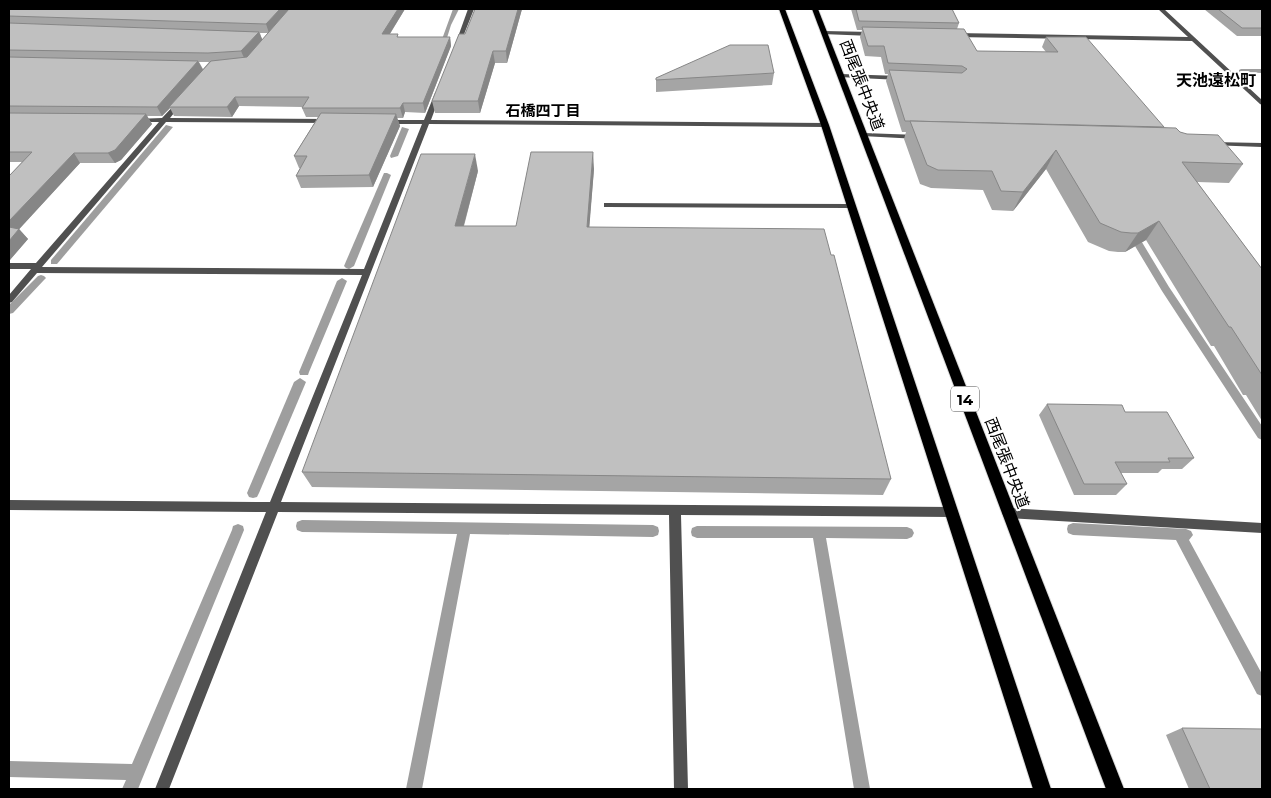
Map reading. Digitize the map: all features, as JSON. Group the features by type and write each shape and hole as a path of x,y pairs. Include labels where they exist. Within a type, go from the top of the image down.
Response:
{"main road":[{"path":"782,9 825,125 1042,789"},
{"name":"西尾張中央道","path":"815,9 1115,789"}],"street":[{"path":"454,52 471,9"},
{"path":"1161,9 1262,102"},
{"path":"824,33 883,34"},
{"path":"942,35 1193,39"},
{"path":"1079,37 1088,48"},
{"path":"841,76 909,78"},
{"path":"162,789 440,87"},
{"path":"9,300 188,93"},
{"path":"126,120 339,121"},
{"path":"378,122 825,125"},
{"path":"864,135 923,137"},
{"path":"1208,143 1262,145"},
{"path":"607,205 851,206"},
{"path":"9,266 38,268 366,272"},
{"path":"9,505 952,512"},
{"path":"675,510 681,789"},
{"path":"1008,513 1262,528"}],"building":[{"path":"9,9 280,9 266,24 9,16"},
{"path":"289,9 398,9 382,34 398,34 397,37 450,37 423,103 403,103 400,108 302,108 309,97 235,97 227,107 169,107 211,61 247,57"},
{"path":"475,9 518,9 506,51 493,51 478,101 432,101 459,34 465,34"},
{"path":"856,9 952,9 959,23 859,21"},
{"path":"1218,9 1262,9 1262,28 1242,28"},
{"path":"9,23 259,32 241,51 208,53 9,50"},
{"path":"862,27 964,29 977,51 1058,52 1046,37 1086,37 1164,127 905,121 889,70 962,73 967,69 962,66 888,63 884,46 868,46"},
{"path":"730,45 768,45 774,73 656,80 656,78"},
{"path":"9,57 198,61 157,107 9,106"},
{"path":"9,113 146,114 115,150 108,153 74,153 9,221 9,176 32,152 9,152"},
{"path":"321,113 396,114 369,175 296,176 307,156 294,156"},
{"path":"910,121 1176,128 1180,132 1187,134 1218,135 1243,164 1182,162 1262,269 1262,375 1159,221 1138,233 1121,232 1100,223 1056,150 1023,192 1001,191 992,171 938,170 927,165"},
{"path":"531,152 593,152 587,227 824,229 831,255 834,255 891,479 302,472 421,154 475,154 455,226 516,226"},
{"path":"9,227 19,229 9,241"},
{"path":"1047,404 1122,405 1125,412 1167,412 1194,458 1168,458 1170,462 1115,462 1127,484 1084,484"},
{"path":"1182,728 1262,729 1262,789 1210,789"}],"waterway":[{"path":"450,23 456,9"},
{"path":"443,41 449,26"},
{"path":"1241,71 1262,71"},
{"path":"54,262 169,127"},
{"path":"394,156 405,129"},
{"path":"349,266 387,175"},
{"path":"1131,231 1165,289 1262,435"},
{"path":"9,311 41,278"},
{"path":"304,372 342,281"},
{"path":"253,493 300,382"},
{"path":"302,526 465,528"},
{"path":"414,789 465,528"},
{"path":"465,528 653,531"},
{"path":"1073,529 1186,535"},
{"path":"130,789 238,530"},
{"path":"697,532 907,533"},
{"path":"819,533 862,789"},
{"path":"1180,535 1262,689"},
{"path":"9,769 137,772"}],"district":[{"name":"天池遠松町","path":"1216,80"},
{"name":"石橋四丁目","path":"543,110"}]}
